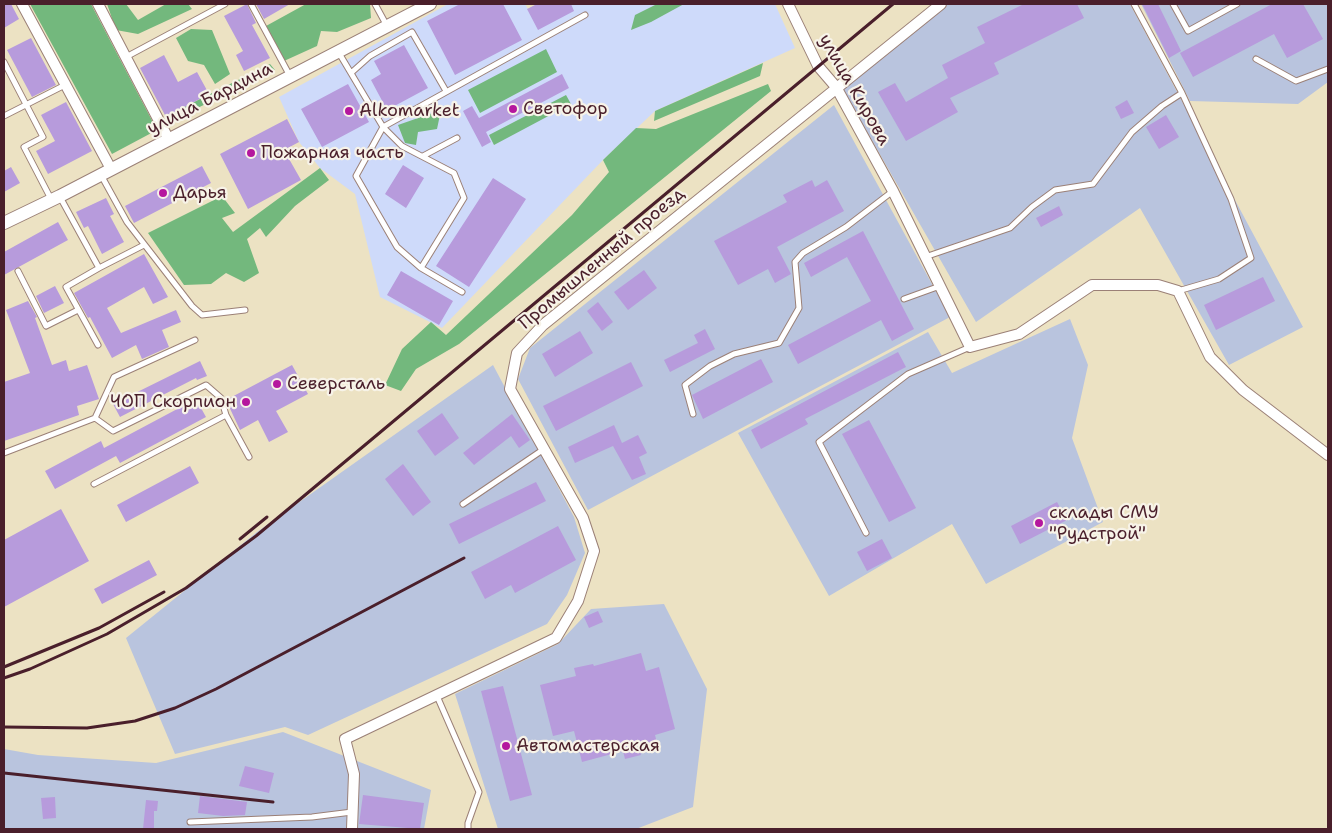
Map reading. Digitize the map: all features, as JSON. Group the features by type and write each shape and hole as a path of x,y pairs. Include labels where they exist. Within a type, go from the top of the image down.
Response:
{"street":[{"path":"22,4 65,85 106,172"},
{"path":"98,4 169,140"},
{"name":"улица Бардина","path":"4,223 169,140 430,4"},
{"name":"улица Кирова","path":"788,4 818,66 836,87 893,191 970,347"},
{"name":"Промышленный проезд","path":"352,812 354,774 345,739 556,638 578,601 594,551 582,518 510,389 516,352 543,325 941,4"},
{"path":"970,347 1019,334 1092,285 1158,285 1178,291 1210,357 1243,390 1328,455"},
{"path":"352,812 352,829"}],"lane":[{"path":"126,57 225,4"},
{"path":"251,4 291,77"},
{"path":"375,4 387,27"},
{"path":"1134,4 1182,93 1231,198 1251,258 1219,279 1178,291"},
{"path":"1173,4 1188,31 1237,4"},
{"path":"462,292 421,268 397,247 356,176 383,127 584,16"},
{"path":"351,73 370,56 412,32 446,91"},
{"path":"339,52 383,127 402,146 454,173 464,198 421,268"},
{"path":"1256,59 1296,81 1328,70"},
{"path":"4,62 43,137 24,147 99,268"},
{"path":"4,116 65,85"},
{"path":"925,257 1010,228 1032,206 1055,190 1093,184 1132,132 1162,106 1182,93"},
{"path":"423,156 456,138"},
{"path":"106,172 127,222 192,306 202,315 245,310"},
{"path":"693,414 686,385 710,366 734,354 779,343 799,308 795,262 803,253 846,227 893,191"},
{"path":"98,345 66,287 144,245"},
{"path":"18,271 46,326 78,310"},
{"path":"904,299 940,286"},
{"path":"4,453 95,418 114,377 195,340"},
{"path":"866,532 819,442 908,374 970,347"},
{"path":"95,418 113,431 206,385 221,398 226,415 248,457"},
{"path":"94,484 226,415"},
{"path":"463,504 544,448"},
{"path":"437,696 479,792 468,823 468,829"},
{"path":"190,822 312,817 352,812"}],"shaded area":[{"path":"448,4 525,4 528,9 537,4 775,4 795,48 655,111 603,160 442,328 380,297 355,194 320,168 299,142 279,97"},
{"path":"946,4 1130,4 1303,327 1229,365 1140,208 976,322 843,90"},
{"path":"1141,4 1328,4 1328,82 1298,104 1190,101"},
{"path":"834,105 950,317 588,510 518,379 530,348"},
{"path":"1070,319 1088,365 1072,438 1103,522 986,584 952,524 829,596 738,433 928,332 952,373"},
{"path":"493,365 574,517 585,553 567,595 547,624 308,735 285,727 175,754 126,638 257,532"},
{"path":"664,604 707,689 693,807 636,829 498,829 455,694 558,644 591,609"},
{"path":"283,732 431,790 424,829 4,829 4,749 38,755 156,763"}],"green space":[{"path":"30,4 91,4 157,130 112,154"},
{"path":"107,4 126,4 138,20 166,4 188,4 192,9 138,34 116,30"},
{"path":"306,4 370,4 371,18 337,32 321,31 317,46 284,61 266,26"},
{"path":"657,4 684,4 651,22 631,30 635,15"},
{"path":"191,29 212,30 230,74 215,84 204,65 188,61 176,38"},
{"path":"546,49 557,72 480,113 468,90"},
{"path":"763,63 760,76 654,121 655,111"},
{"path":"270,64 275,70 171,121 168,115"},
{"path":"768,84 771,91 459,344 416,369 401,391 385,385 402,349 431,322 446,335 572,215 609,172 603,160 636,128 656,129"},
{"path":"566,95 571,104 494,145 489,135"},
{"path":"441,110 437,129 418,132 416,145 405,143 398,125"},
{"path":"320,168 329,180 295,206 266,237 260,228 247,239 259,273 244,282 226,273 211,284 184,285 148,233 222,196 235,213 222,218 233,232"}],"building":[{"path":"4,4 11,4 19,19 4,28"},
{"path":"247,4 256,23 252,25 270,58 244,71 236,55 243,51 224,16"},
{"path":"256,4 290,4 264,19"},
{"path":"460,4 503,4 522,40 455,75 427,21"},
{"path":"537,4 571,4 574,11 538,30 527,9"},
{"path":"1024,4 1077,4 1084,18 994,63 999,74 950,98 958,112 906,141 878,92 895,83 906,102 948,78 942,65 985,43 977,27"},
{"path":"1142,4 1158,4 1181,51 1169,58"},
{"path":"1272,4 1303,4 1323,39 1287,58 1274,34 1193,77 1180,53"},
{"path":"31,38 56,85 32,97 7,50"},
{"path":"404,45 428,88 387,110 371,80 381,74 374,61"},
{"path":"164,55 178,82 197,72 209,94 166,117 140,68"},
{"name":"Светофор","path":"562,74 569,88 486,132 491,142 482,147 463,111 472,106 479,118"},
{"path":"348,84 369,122 322,147 301,109"},
{"path":"1127,100 1134,113 1121,119 1115,107"},
{"path":"66,102 92,151 48,174 36,151 55,141 41,115"},
{"path":"1166,115 1179,137 1159,149 1146,127"},
{"path":"287,119 299,142 284,150 301,180 248,209 220,154"},
{"path":"403,165 424,178 406,208 385,194"},
{"path":"202,166 211,183 134,223 125,206"},
{"path":"11,167 20,183 4,192 4,171"},
{"path":"493,178 526,199 469,287 436,266"},
{"path":"812,180 815,187 827,180 844,211 777,247 791,274 775,283 768,269 738,285 714,241 787,202 783,195"},
{"path":"106,198 114,214 110,216 124,242 102,254 88,226 84,228 76,212"},
{"path":"1059,206 1063,215 1041,227 1036,218"},
{"path":"58,222 68,240 4,275 4,252"},
{"path":"863,231 914,329 892,341 881,320 798,364 788,345 871,301 847,257 811,277 804,263"},
{"path":"144,254 168,297 153,304 144,287 107,308 121,333 176,310 181,322 162,330 169,347 142,359 136,345 112,358 90,317 88,318 74,293"},
{"path":"644,270 657,288 628,310 614,292"},
{"path":"401,271 453,301 439,325 387,295"},
{"path":"1263,277 1275,301 1216,330 1204,305"},
{"path":"55,286 64,303 44,313 36,296"},
{"path":"28,301 37,317 35,318 52,365 66,360 69,371 87,365 99,399 77,406 79,415 4,441 4,382 30,373 6,310"},
{"path":"598,302 613,322 602,331 587,311"},
{"path":"705,329 715,349 670,372 664,360 698,343 694,335"},
{"path":"580,331 593,353 555,377 542,354"},
{"path":"898,352 906,367 805,419 808,424 761,449 751,430"},
{"path":"761,359 773,382 703,419 692,395"},
{"path":"200,361 207,376 197,380 196,378 120,417 113,404"},
{"path":"631,362 643,386 556,431 543,406"},
{"path":"292,365 308,394 276,411 288,432 269,442 258,420 240,430 226,400"},
{"path":"196,399 206,417 120,463 116,456 55,489 45,471 101,441 104,448"},
{"path":"442,413 459,438 435,456 417,431"},
{"path":"512,414 530,440 519,448 511,436 474,465 463,453"},
{"path":"869,420 916,508 889,522 842,434"},
{"path":"614,425 622,443 638,435 647,453 639,457 646,474 632,480 613,446 575,463 568,447"},
{"path":"403,464 431,502 413,516 385,479"},
{"path":"190,466 199,483 126,522 117,505"},
{"path":"536,482 546,501 459,544 449,524"},
{"name":"склады СМУ \"Рудстрой\"","path":"1057,502 1067,520 1020,544 1011,526"},
{"path":"61,509 89,561 4,607 4,540"},
{"path":"558,526 576,560 515,593 511,585 485,599 471,572"},
{"path":"882,539 892,558 867,571 857,552"},
{"path":"149,560 157,575 102,604 94,589"},
{"path":"598,611 603,622 589,628 584,617"},
{"path":"641,653 646,671 659,667 675,729 655,735 657,743 639,748 641,755 625,759 623,751 582,762 574,731 553,736 540,685 576,676 574,668 593,664 594,666"},
{"path":"503,686 532,795 510,801 481,691"},
{"path":"245,766 274,773 269,793 239,786"},
{"path":"363,795 424,803 420,829 359,824"},
{"path":"200,796 247,802 245,815 223,816 198,813"},
{"path":"55,797 56,818 43,819 41,798"},
{"path":"146,800 158,801 157,811 154,811 154,829 143,829"}],"railway":[{"path":"4,678 30,669 107,634 186,588 256,536 893,4"},
{"path":"240,539 267,517"},
{"path":"4,727 87,728 135,721 175,708 216,689 464,558"},
{"path":"4,667 99,628 164,592"},
{"path":"4,773 273,802"}],"place":[{"name":"Светофор","path":"513,109"},
{"name":"Alkomarket","path":"349,111"},
{"name":"Пожарная часть","path":"251,153"},
{"name":"Дарья","path":"163,193"},
{"name":"Северсталь","path":"277,384"},
{"name":"ЧОП Скорпион","path":"246,402"},
{"name":"склады СМУ \"Рудстрой\"","path":"1039,523"},
{"name":"Автомастерская","path":"506,746"}]}
